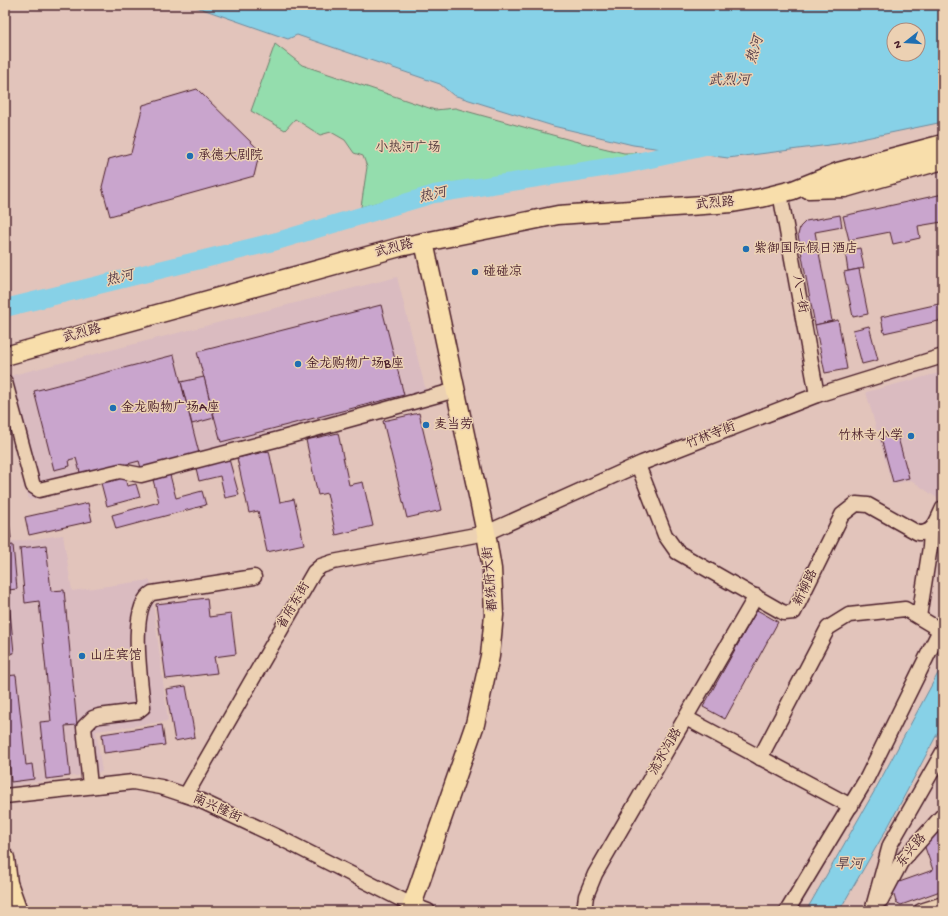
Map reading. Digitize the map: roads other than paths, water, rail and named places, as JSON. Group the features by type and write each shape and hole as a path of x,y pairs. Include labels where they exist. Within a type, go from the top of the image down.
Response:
{"main road":[{"name":"武烈路","path":"5,356 400,246 558,215 732,203 787,191 838,172 943,144"},
{"name":"武烈路","path":"787,191 845,188 943,160"},
{"name":"都统府大街","path":"417,909 475,724 490,656 494,615 492,569 486,533 424,242"},
{"path":"5,858 8,883 18,911"}],"street":[{"name":"八一街","path":"787,191 817,395"},
{"name":"竹林寺街","path":"486,533 638,465 817,395 943,356"},
{"path":"5,382 33,486 39,490 120,471 140,475 279,439 456,390"},
{"name":"新柳路","path":"638,465 665,535 677,552 784,613 794,612 842,515 856,504 868,505 918,533 925,534 931,531"},
{"path":"919,617 930,547 931,531 943,508"},
{"name":"省府东街","path":"186,795 314,572 321,566 333,562 486,533"},
{"path":"90,786 84,727 93,718 138,711 143,707 137,623 142,602 146,596 152,593 254,577"},
{"name":"流水沟路","path":"584,911 586,896 595,874 756,596"},
{"path":"760,758 828,628 849,615 905,609 940,630 867,778 787,911"},
{"path":"686,718 851,806"},
{"path":"872,911 890,845 943,752"},
{"name":"南兴隆街","path":"5,796 133,782 162,787 186,795 280,838 417,909"},
{"name":"东兴路","path":"875,911 901,862 943,815"},
{"path":"921,911 943,904"}],"water":[{"name":"武烈河","path":"191,5 943,5 943,122 837,144 728,158 633,145 553,126 453,95 440,84 297,35 288,39"},
{"name":"旱河","path":"943,664 943,723 889,825 839,911 806,911 875,790"}],"waterway":[{"name":"热河","path":"5,308 277,241 434,194 628,164 705,147"}],"place":[{"name":"承德大剧院","path":"190,156"},
{"name":"紫御国际假日酒店","path":"746,249"},
{"name":"碰碰凉","path":"475,272"},
{"name":"金龙购物广场B座","path":"298,364"},
{"name":"金龙购物广场A座","path":"113,408"},
{"name":"麦当劳","path":"426,425"},
{"name":"竹林寺小学","path":"911,436"},
{"name":"山庄宾馆","path":"82,656"}],"park label":[{"name":"小热河广场","path":"408,148"}]}
